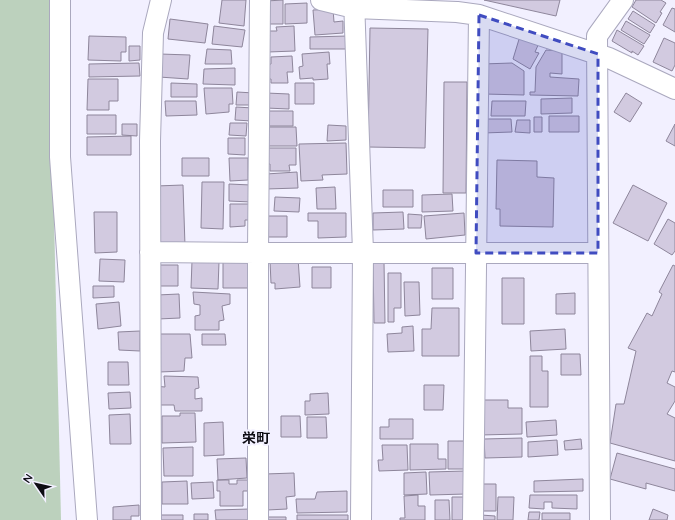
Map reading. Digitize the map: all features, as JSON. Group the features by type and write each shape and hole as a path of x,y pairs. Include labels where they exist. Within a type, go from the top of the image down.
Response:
{"street":[{"path":"60,0 60,158 87,520"},
{"path":"151,520 150,141 153,33 161,0"},
{"path":"258,520 260,0"},
{"path":"321,0 479,15 609,58 675,89"},
{"path":"600,520 597,36 623,0"},
{"path":"354,4 363,252 361,520"},
{"path":"472,520 479,15"},
{"path":"150,252 598,253"}],"highlighted area":[{"path":"479,15 598,54 598,253 476,253"}],"green space":[{"path":"0,0 49,0 61,520 0,520"}],"building":[{"path":"222,0 246,0 244,26 219,23"},
{"path":"283,0 283,24 266,24 266,1"},
{"path":"484,0 560,0 556,16"},
{"path":"636,0 661,0 666,3 660,12 662,13 656,23 632,7"},
{"path":"307,3 307,23 285,24 285,4"},
{"path":"672,8 675,9 675,32 663,25"},
{"path":"333,9 334,22 343,21 343,33 315,35 313,10"},
{"path":"633,11 655,25 650,33 628,19"},
{"path":"170,19 208,24 205,43 168,39"},
{"path":"626,21 650,35 644,44 621,30"},
{"path":"214,26 245,30 242,47 212,44"},
{"path":"294,26 295,51 268,52 267,31 277,31 276,27"},
{"path":"370,28 428,29 425,148 368,147"},
{"path":"617,30 644,46 638,55 612,41"},
{"path":"89,36 126,37 126,52 121,52 121,61 88,60"},
{"path":"347,36 347,49 310,49 310,37"},
{"path":"520,36 539,43 535,52 539,53 530,69 513,59"},
{"path":"664,38 675,43 675,65 672,71 653,62"},
{"path":"129,46 140,46 140,60 129,61"},
{"path":"207,49 231,50 232,64 205,64"},
{"path":"546,50 562,51 562,74 550,73 550,77 579,79 578,96 530,95 530,92 535,92 536,67"},
{"path":"329,52 330,64 327,64 328,79 300,79 299,67 303,66 302,54"},
{"path":"160,54 190,55 188,79 159,77"},
{"path":"292,56 293,72 287,72 288,83 271,83 271,79 266,79 266,65 271,64 271,57"},
{"path":"139,63 140,76 89,77 89,64"},
{"path":"512,63 524,71 524,95 484,94 482,64"},
{"path":"235,68 235,85 203,84 204,69"},
{"path":"88,79 118,79 118,101 109,101 109,110 87,110"},
{"path":"444,82 467,82 466,193 443,193"},
{"path":"171,83 197,84 197,97 171,97"},
{"path":"295,83 314,83 314,104 295,104"},
{"path":"204,88 232,88 233,104 229,104 229,112 206,114"},
{"path":"237,92 254,93 253,105 236,105"},
{"path":"266,93 289,94 289,109 266,108"},
{"path":"626,93 642,103 630,122 614,112"},
{"path":"572,98 572,113 541,114 541,99"},
{"path":"165,101 196,101 197,115 166,116"},
{"path":"492,101 526,101 525,116 491,116"},
{"path":"236,107 253,108 252,121 235,120"},
{"path":"267,111 293,111 293,126 267,126"},
{"path":"87,115 116,115 116,134 87,134"},
{"path":"549,116 579,116 579,132 549,132"},
{"path":"534,117 542,117 542,132 534,132"},
{"path":"483,119 511,119 512,132 483,133"},
{"path":"517,120 530,120 530,133 515,132"},
{"path":"230,123 247,123 246,136 229,135"},
{"path":"122,124 137,124 137,136 122,135"},
{"path":"675,124 675,146 666,141"},
{"path":"328,125 346,126 346,140 327,141"},
{"path":"267,127 296,127 297,146 266,146"},
{"path":"131,136 131,155 87,155 87,137"},
{"path":"228,138 245,138 245,155 228,154"},
{"path":"346,143 347,174 322,175 323,180 301,181 299,144"},
{"path":"266,148 296,148 296,165 289,165 290,171 270,171 270,164 267,164"},
{"path":"182,158 209,158 209,176 182,176"},
{"path":"229,158 248,158 248,180 230,181"},
{"path":"497,160 537,161 537,177 554,178 553,227 500,226 500,209 496,209"},
{"path":"297,172 298,188 266,189 266,174"},
{"path":"202,182 224,182 223,229 201,228"},
{"path":"229,184 251,185 251,202 229,201"},
{"path":"183,185 185,246 158,247 156,186"},
{"path":"633,185 667,203 648,241 613,223"},
{"path":"335,187 336,209 317,209 316,188"},
{"path":"383,190 413,190 413,207 383,207"},
{"path":"452,194 453,211 422,212 422,195"},
{"path":"275,197 300,198 299,212 274,211"},
{"path":"230,204 251,204 251,220 245,220 245,226 230,227"},
{"path":"94,212 117,212 117,252 95,253"},
{"path":"403,212 404,229 373,230 373,213"},
{"path":"308,213 346,213 346,237 318,238 318,221 308,221"},
{"path":"464,213 465,235 426,239 424,216"},
{"path":"408,214 422,215 421,228 408,228"},
{"path":"268,216 287,216 287,237 268,237"},
{"path":"668,219 675,223 675,251 672,255 654,244"},
{"path":"298,258 300,287 275,289 275,283 271,283 270,261"},
{"path":"100,259 125,260 124,282 99,281"},
{"path":"192,261 219,262 218,289 191,288"},
{"path":"223,261 250,261 250,288 223,288"},
{"path":"373,262 384,262 385,323 374,323"},
{"path":"155,265 178,265 178,286 155,286"},
{"path":"673,265 675,266 675,372 672,371 667,383 675,387 675,401 667,414 675,418 675,461 610,443 616,404 624,404 636,351 628,348 647,313 652,316 662,294 659,292"},
{"path":"312,267 331,267 331,288 312,288"},
{"path":"432,268 453,268 453,299 432,299"},
{"path":"388,273 401,273 401,308 394,308 394,322 388,322"},
{"path":"502,278 524,278 524,324 502,324"},
{"path":"404,282 419,282 420,315 405,316"},
{"path":"93,286 114,286 114,297 93,298"},
{"path":"193,292 230,294 230,304 222,306 224,320 219,321 219,330 195,330 195,316 200,315 200,305 194,304"},
{"path":"575,293 575,314 556,314 556,294"},
{"path":"179,294 180,318 158,319 157,295"},
{"path":"119,302 121,326 98,329 96,304"},
{"path":"432,308 459,308 459,356 422,356 422,329 431,329"},
{"path":"413,326 414,351 388,352 387,334 402,333 402,327"},
{"path":"565,329 566,349 531,351 530,331"},
{"path":"140,331 140,351 119,350 118,332"},
{"path":"157,334 190,334 192,358 185,358 184,371 159,372"},
{"path":"202,334 225,334 226,345 202,345"},
{"path":"561,354 580,354 581,375 561,375"},
{"path":"530,356 542,356 542,371 548,371 548,407 530,407"},
{"path":"108,362 128,362 129,385 108,385"},
{"path":"164,376 198,377 199,388 195,389 195,399 202,398 202,411 175,411 174,405 155,405 154,386 165,387"},
{"path":"424,385 444,385 443,410 424,410"},
{"path":"130,392 131,408 109,409 108,393"},
{"path":"328,393 329,414 305,415 305,401 310,401 310,394"},
{"path":"479,400 508,400 508,408 522,408 522,434 480,435"},
{"path":"180,413 195,413 196,442 162,443 162,416 180,416"},
{"path":"130,414 131,444 110,444 109,415"},
{"path":"281,416 300,416 301,437 281,437"},
{"path":"307,417 326,417 327,438 307,438"},
{"path":"389,419 413,419 413,439 380,439 380,427 389,427"},
{"path":"556,420 557,435 527,437 526,422"},
{"path":"223,422 224,455 204,456 204,423"},
{"path":"522,438 522,457 485,458 484,439"},
{"path":"581,439 582,449 565,450 564,441"},
{"path":"557,440 558,455 528,457 528,442"},
{"path":"448,441 467,441 467,469 448,469"},
{"path":"410,444 438,444 438,459 446,459 446,469 410,470"},
{"path":"382,445 407,445 408,470 379,471 378,460 383,460"},
{"path":"193,447 193,476 164,476 163,448"},
{"path":"617,453 675,469 675,491 646,483 646,489 610,479"},
{"path":"246,458 247,478 218,480 217,459"},
{"path":"466,471 466,494 430,495 429,472"},
{"path":"426,472 427,494 404,495 404,473"},
{"path":"294,473 295,496 286,497 287,509 267,510 265,474"},
{"path":"583,479 583,491 534,492 534,481"},
{"path":"217,480 229,480 229,484 237,484 237,480 250,480 250,491 243,491 243,506 220,506 220,491 217,491"},
{"path":"187,481 188,504 162,504 162,482"},
{"path":"213,482 214,498 192,499 191,483"},
{"path":"483,484 496,484 496,511 483,511"},
{"path":"347,491 347,512 297,513 296,499 315,499 317,492"},
{"path":"418,495 418,506 425,506 425,520 400,520 400,518 405,518 404,496"},
{"path":"530,495 577,495 577,509 552,508 552,502 544,502 544,509 529,508"},
{"path":"452,497 466,497 467,520 452,520"},
{"path":"498,497 514,497 513,520 497,520"},
{"path":"435,500 449,500 450,520 435,520"},
{"path":"139,505 139,516 131,516 131,520 113,520 113,507"},
{"path":"250,509 250,520 216,520 215,510"},
{"path":"653,509 668,515 667,520 649,520"},
{"path":"529,512 540,512 539,520 528,520"},
{"path":"542,513 570,513 570,520 542,520"},
{"path":"194,514 208,514 208,520 194,520"},
{"path":"159,515 183,515 183,520 159,520"},
{"path":"297,515 348,515 348,520 297,520"},
{"path":"481,515 495,516 495,520 481,520"},
{"path":"266,517 286,517 286,520 266,520"}],"district":[{"name":"栄町","path":"256,438"}]}
